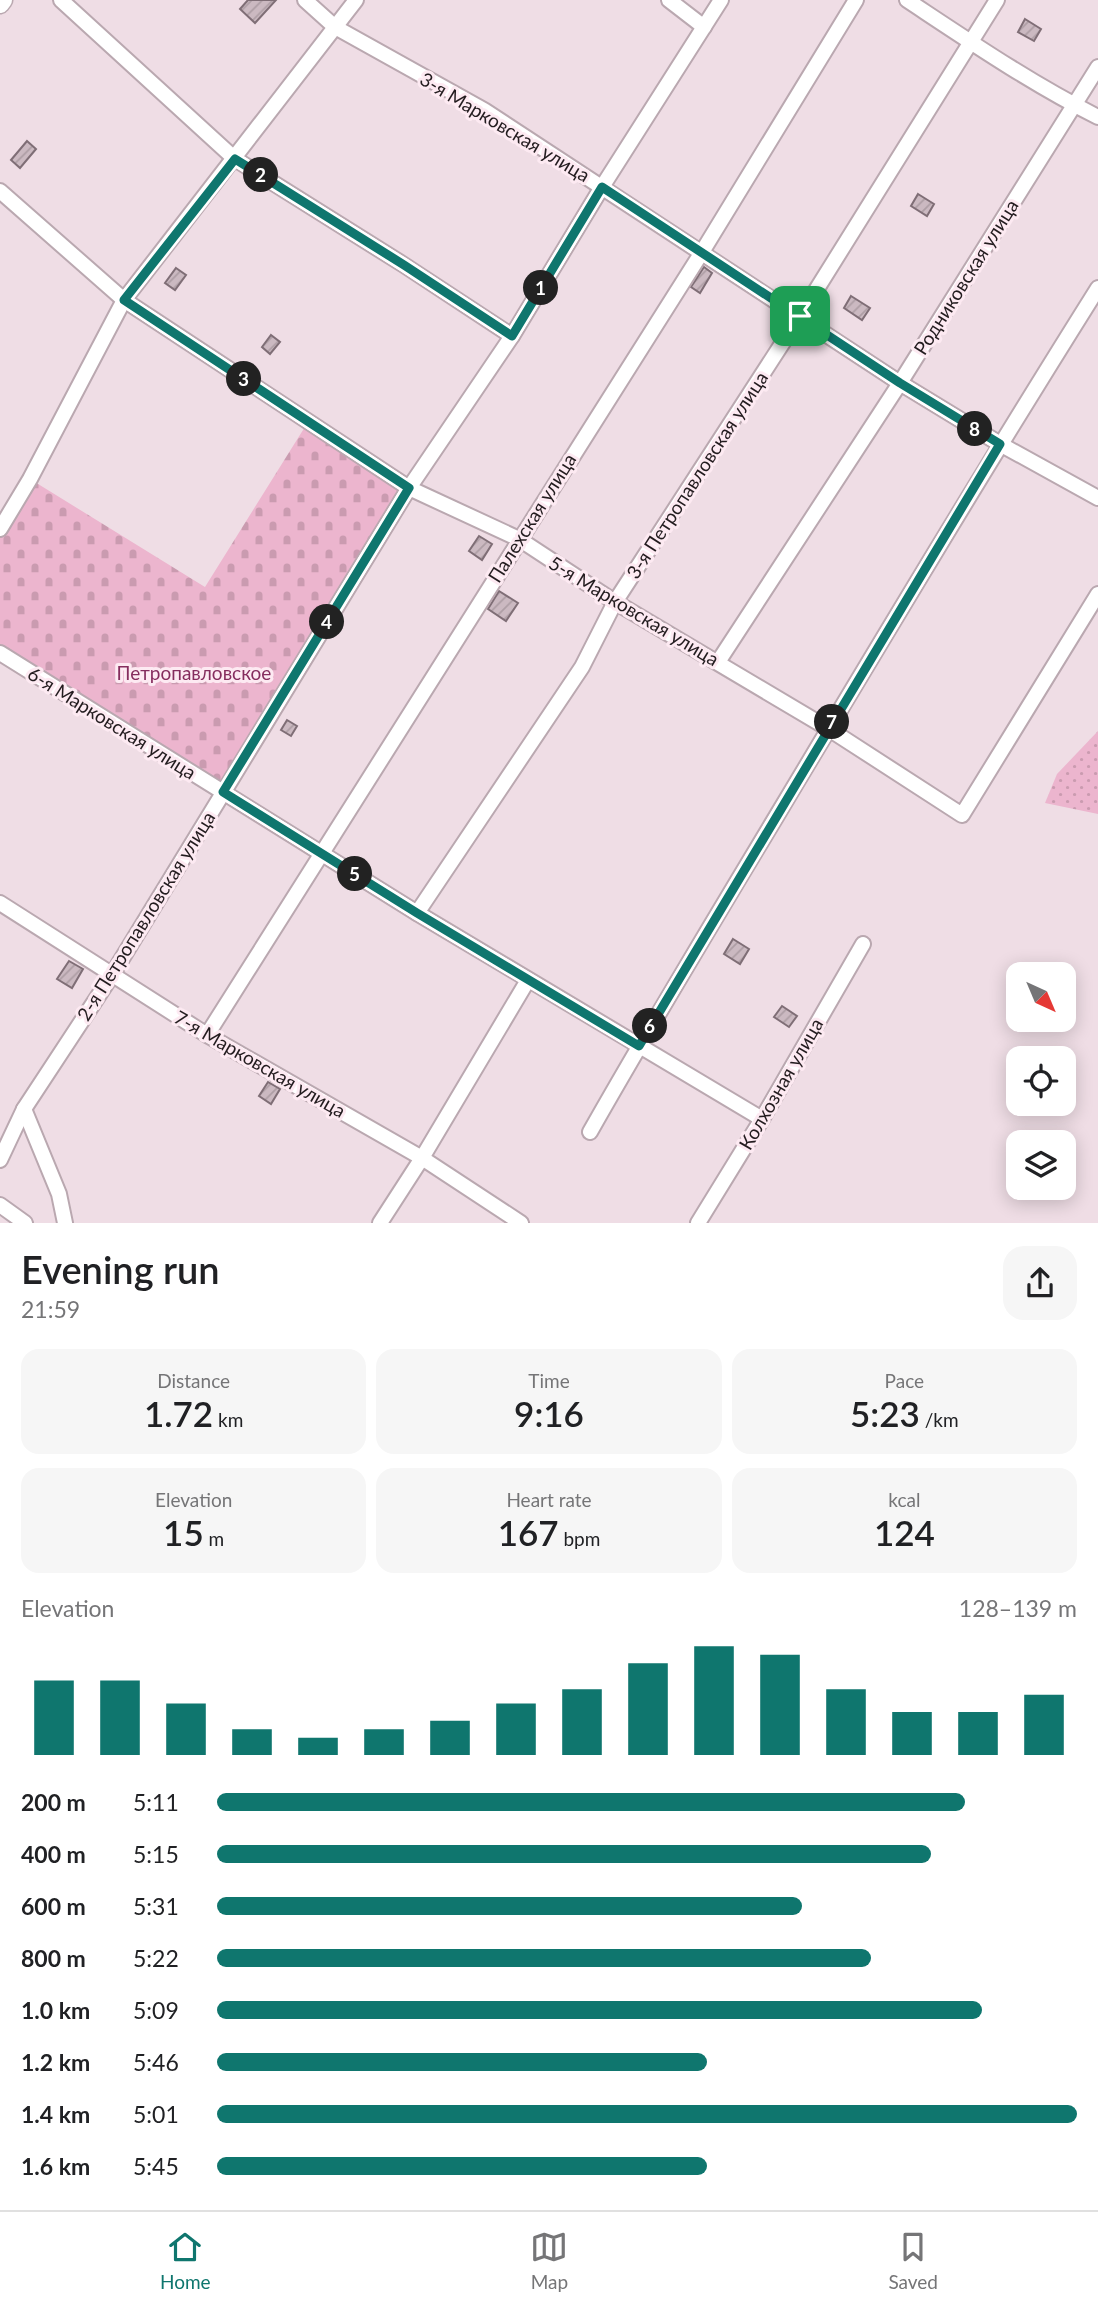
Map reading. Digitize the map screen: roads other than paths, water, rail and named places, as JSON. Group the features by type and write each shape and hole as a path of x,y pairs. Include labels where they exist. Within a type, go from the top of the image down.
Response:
{"street":[{"path":"61,0 235,159 512,336"},
{"name":"3-я Марковская улица","path":"304,0 335,27 484,110 900,383 1000,444 1098,498"},
{"path":"0,529 30,479 124,300 356,0"},
{"path":"669,0 704,27"},
{"name":"2-я Петропавловская улица","path":"0,1160 24,1109 112,975 409,488 512,336 602,187 721,0"},
{"name":"Палехская улица","path":"207,1035 702,252 856,0"},
{"path":"907,0 1074,105 1098,117"},
{"name":"3-я Петропавловская улица","path":"417,913 582,667 615,602 800,316 997,0"},
{"name":"Родниковская улица","path":"718,662 900,383 1098,67"},
{"name":"5-я Марковская улица","path":"0,191 124,300 409,488 519,539 615,602 828,729 962,815 1098,594"},
{"path":"590,1132 828,729 1000,444 1098,288"},
{"name":"6-я Марковская улица","path":"0,653 417,913 762,1119"},
{"name":"7-я Марковская улица","path":"0,903 207,1035 422,1158 521,1223"},
{"name":"Колхозная улица","path":"698,1223 762,1119 863,944"},
{"path":"380,1223 528,980"},
{"path":"24,1109 59,1195 65,1223"},
{"path":"0,1205 24,1223"}],"park label":[{"name":"Петропавловское","path":"194,673"}]}
